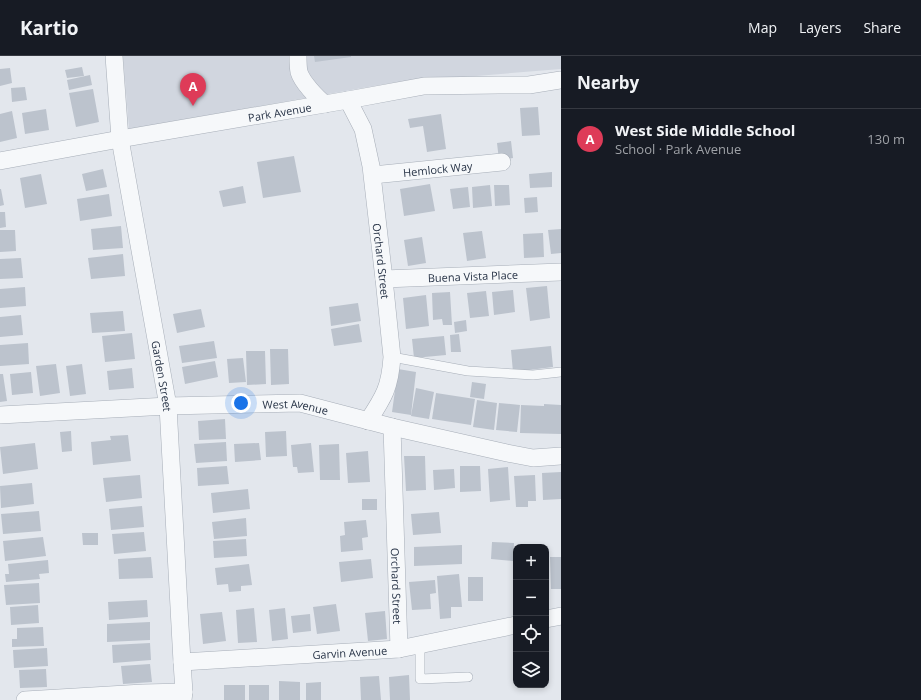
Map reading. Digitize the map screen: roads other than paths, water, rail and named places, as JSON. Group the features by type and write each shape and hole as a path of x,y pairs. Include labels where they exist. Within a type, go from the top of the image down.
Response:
{"street":[{"name":"Garden Street","path":"114,56 120,139 168,406 183,696"},
{"path":"298,56 299,72 317,98 325,104"},
{"name":"Park Avenue","path":"0,161 424,86 499,84 529,85 561,80"},
{"name":"Orchard Street","path":"348,100 363,129 372,166 392,357 388,386 384,396 368,421"},
{"name":"Hemlock Way","path":"373,175 502,162"},
{"name":"Buena Vista Place","path":"384,279 561,272"},
{"name":"West Avenue","path":"0,415 168,406 300,402 392,427 507,453 533,458 561,456"},
{"name":"Orchard Street","path":"392,427 399,649"},
{"path":"549,618 561,616"},
{"name":"Garvin Avenue","path":"182,662 399,649 513,626"},
{"path":"25,700 143,693 183,696"}],"lane":[{"path":"392,357 468,371 533,375 561,372"},
{"path":"420,645 420,678 468,677"}],"place":[{"name":"West Side Middle School","path":"193,106"}]}
